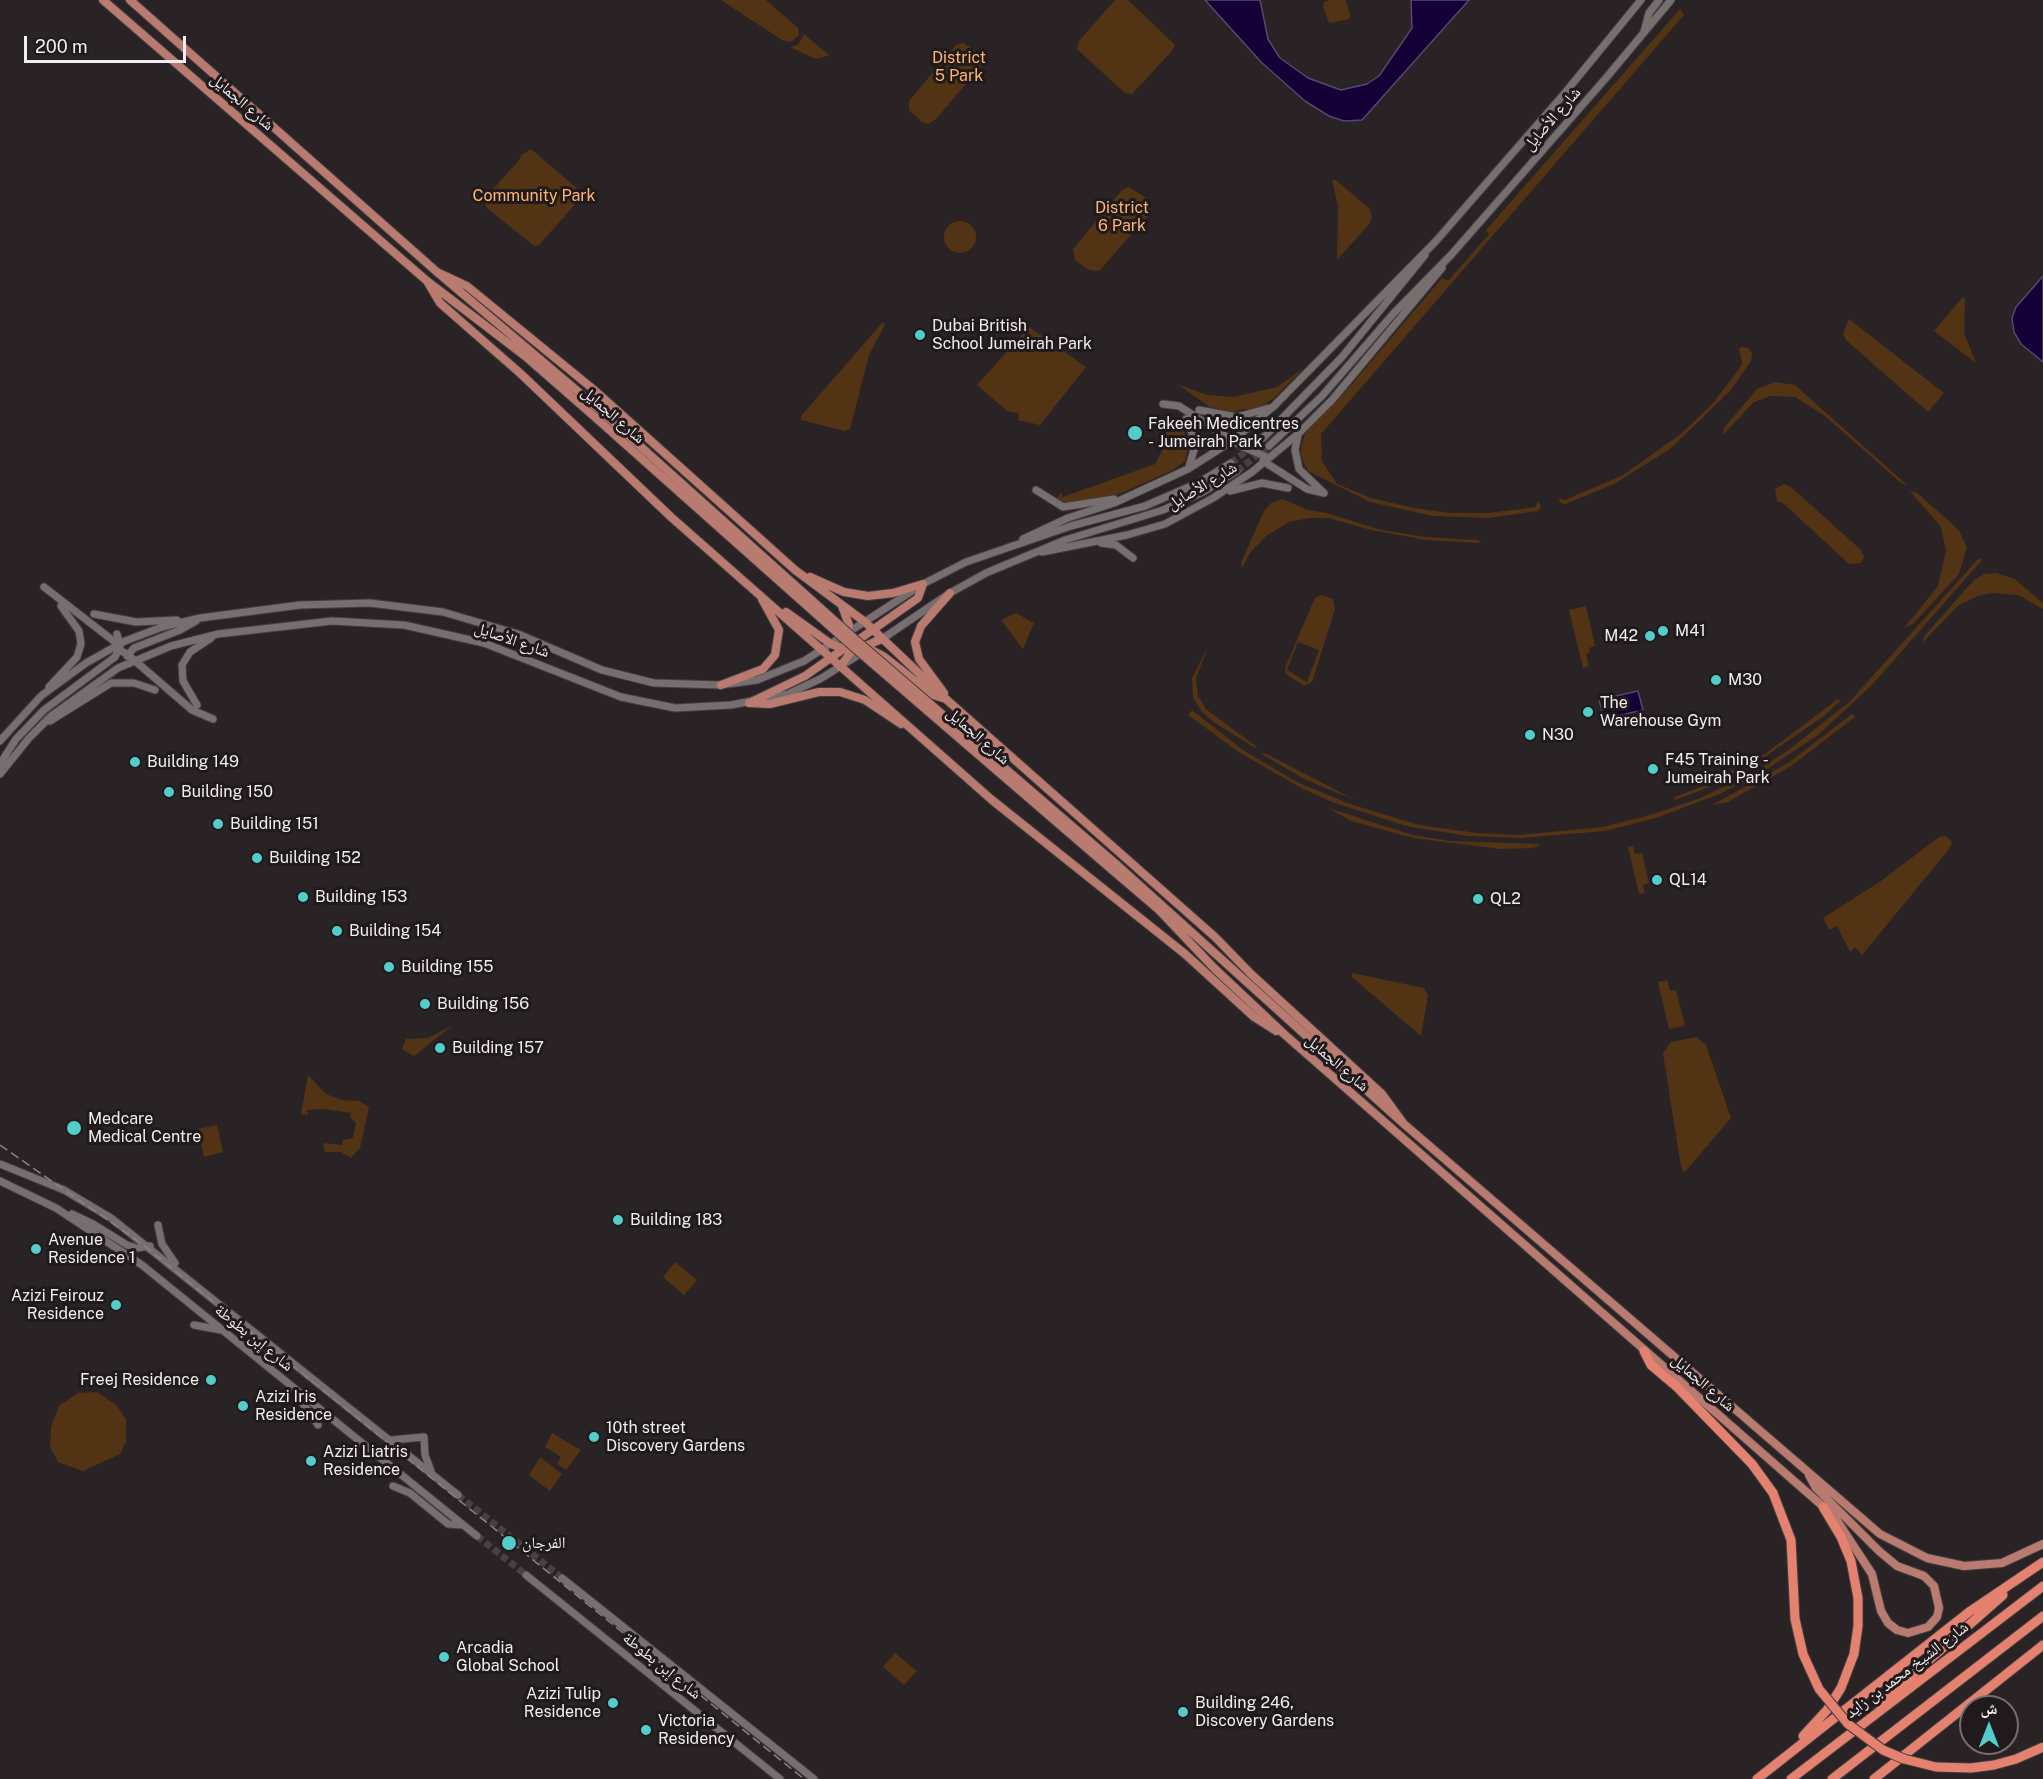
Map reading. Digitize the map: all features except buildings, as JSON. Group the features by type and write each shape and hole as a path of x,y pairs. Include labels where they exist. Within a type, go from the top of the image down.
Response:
{"highway":[{"path":"1644,1351 1651,1365 1692,1402 1752,1464 1773,1493 1785,1520 1793,1551 1795,1619 1803,1654 1820,1689 1848,1724 1883,1750 1914,1762 1936,1767 1971,1768 1994,1765 2016,1759 2043,1747"},
{"path":"1752,1779 1805,1734 1831,1705 1841,1688 1854,1654 1859,1617 1856,1580 1846,1547 1823,1507"},
{"path":"1862,1722 1899,1684 2043,1562"},
{"path":"1757,1779 1969,1612 2018,1581"},
{"name":"شارع الشيخ محمد بن زايد","path":"1791,1779 1862,1722 2043,1586"},
{"path":"1832,1779 2043,1616"},
{"path":"1874,1779 2043,1644"}],"main road":[{"name":"شارع الجمايل","path":"103,0 428,281 598,415"},
{"name":"شارع الجمايل","path":"130,0 598,415 851,645 1114,866 1404,1124 1809,1475 1816,1488 1879,1551 1897,1566 1924,1576 1938,1594 1939,1608 1936,1617 1928,1627 1908,1633 1897,1630 1888,1623 1881,1611 1872,1574 1838,1520 1284,1034 1214,968 1114,866"},
{"name":"شارع الأصايل","path":"1263,438 1342,357 1436,241 1564,94 1641,0"},
{"path":"1644,32 1647,18 1659,0"},
{"name":"شارع الأصايل","path":"1019,559 1153,528 1214,498 1267,460 1298,434 1366,362 1451,255 1671,0"},
{"name":"شارع الأصايل","path":"1011,545 1040,529 1131,495 1188,469 1229,443 1274,406 1436,241"},
{"name":"شارع الأصايل","path":"1269,446 1322,396 1394,314 1451,255"},
{"path":"437,272 467,286 593,389 795,570 865,622 947,700 1215,937 1257,980 1382,1094 1404,1124"},
{"path":"428,281 440,303 521,374 671,517 756,590 840,667 992,800 1185,954 1254,1017 1284,1034"},
{"path":"1163,404 1179,406 1229,443 1267,460 1306,489 1324,493 1299,469 1295,450 1298,434"},
{"path":"1199,410 1237,417 1255,414 1274,406"},
{"path":"1186,419 1196,443 1193,461 1188,469"},
{"name":"شارع الأصايل","path":"832,645 923,584 966,562 1011,545 1163,499 1231,463"},
{"name":"شارع الأصايل","path":"881,639 950,593 1019,559 1065,540 1163,510 1203,492 1237,471"},
{"path":"1214,498 1250,484 1271,484 1288,488"},
{"path":"1036,490 1056,505 1070,508 1131,495"},
{"path":"1093,542 1116,545 1133,558"},
{"path":"795,570 833,588 856,595 880,596 923,584"},
{"path":"749,703 805,676 832,659 918,598 923,584"},
{"path":"44,587 128,653 192,710 213,719"},
{"path":"756,590 832,645 867,647 883,656 933,696 947,700"},
{"path":"721,685 763,669 775,655 779,630 756,590"},
{"path":"947,700 941,688 921,663 915,646 921,626 950,593"},
{"name":"شارع الأصايل","path":"119,646 162,627 200,618 300,605 353,603 407,606 490,625 624,676 687,686 721,685 756,680 780,672 822,651"},
{"path":"840,667 848,647 849,633 847,618 841,604"},
{"path":"0,741 80,651 79,631 61,606"},
{"path":"94,614 136,622 200,618"},
{"path":"128,653 180,630 200,618"},
{"name":"شارع الأصايل","path":"0,774 36,731 65,704 126,664 218,634 332,621 404,625 493,646 621,697 648,704 693,708 749,703 804,688 840,667 867,647"},
{"path":"0,765 16,740 44,710 76,684 110,662 119,646 117,634"},
{"path":"197,705 183,681 182,665 190,652 218,634"},
{"path":"867,647 881,639"},
{"path":"822,651 832,645"},
{"path":"41,696 86,663 119,646"},
{"path":"128,653 143,657"},
{"path":"126,664 128,653"},
{"path":"36,731 111,683 134,683 155,690"},
{"path":"749,703 770,704 812,693 840,692 865,700 898,723 909,726"},
{"name":"شارع إبن بطوطة","path":"0,1164 76,1195 150,1246 458,1495"},
{"name":"شارع إبن بطوطة","path":"0,1181 56,1208 142,1265 477,1536"},
{"path":"56,1208 88,1221 127,1245 136,1248 150,1246"},
{"path":"158,1226 166,1251 186,1276"},
{"path":"194,1325 227,1334"},
{"path":"292,1388 318,1425"},
{"path":"391,1440 424,1437 425,1455 432,1473"},
{"path":"1809,1475 1880,1534 1905,1549 1934,1560 1964,1566 1990,1565 2014,1559 2043,1544"},
{"path":"393,1486 410,1492 448,1524 463,1525"},
{"name":"شارع إبن بطوطة","path":"526,1575 780,1779"},
{"name":"شارع إبن بطوطة","path":"562,1578 814,1779"}],"green space":[{"path":"721,0 766,0 798,28 799,35 791,42 782,40"},
{"path":"1115,0 1128,0 1175,45 1132,94 1125,93 1077,49 1079,41"},
{"path":"1346,0 1349,19 1329,23 1323,6 1324,2"},
{"path":"1680,9 1684,15 1321,434 1322,461 1337,484 1371,498 1449,513 1487,513 1529,508 1535,507 1538,501 1541,507 1538,511 1488,518 1433,516 1370,502 1308,471 1300,454 1304,435 1347,390 1442,278 1448,281 1489,234 1486,230"},
{"path":"804,34 829,55 816,59 790,47 798,45"},
{"name":"District 5 Park","path":"963,43 980,54 982,65 936,119 928,124 922,122 909,110 909,101 956,45"},
{"name":"Community Park","path":"531,149 580,191 580,199 539,245 534,246 486,207 484,199 520,159 521,155"},
{"path":"1332,180 1336,180 1369,208 1372,217 1370,223 1337,260 1338,206"},
{"name":"District 6 Park","path":"1129,187 1149,200 1151,212 1099,271 1089,270 1075,260 1073,249 1122,190"},
{"path":"960,221 972,225 976,237 972,249 960,253 948,249 944,237 948,225"},
{"path":"1963,297 1965,299 1964,333 1976,363 1934,331"},
{"path":"1849,319 1944,393 1928,412 1846,340 1843,334"},
{"path":"883,322 885,324 869,355 850,429 845,431 801,420 801,416"},
{"path":"1029,327 1086,367 1040,425 1018,420 1019,413 1007,411 977,385"},
{"path":"1748,348 1752,353 1751,361 1731,390 1670,449 1614,484 1566,504 1560,503 1559,498 1565,500 1623,475 1682,433 1713,403 1739,369 1742,363 1739,349"},
{"path":"1304,368 1273,399 1255,410 1243,409 1235,412 1210,407 1177,384 1207,395 1233,397 1277,387"},
{"path":"1775,382 1795,385 1907,485 1901,483 1825,416 1795,397 1771,396 1754,402 1723,435 1724,428 1757,389"},
{"path":"1166,418 1174,419 1182,426 1189,444 1185,461 1173,470 1106,500 1065,505 1054,501 1061,493 1063,497 1155,464 1166,444"},
{"path":"1784,484 1791,487 1861,550 1864,557 1861,563 1849,564 1784,504 1777,501 1775,489"},
{"path":"1910,491 1917,493 1959,530 1967,548 1959,574 1913,624 1904,628 1938,586 1946,551 1941,527"},
{"path":"1282,499 1308,510 1327,513 1381,530 1425,537 1477,540 1482,543 1426,540 1371,530 1329,518 1309,518 1289,522 1266,536 1250,553 1242,568 1241,563 1264,511 1271,503"},
{"path":"1979,558 1982,560 1872,685 1818,735 1767,769 1720,794 1656,818 1605,831 1521,838 1467,836 1406,826 1332,802 1303,789 1240,753 1188,715 1192,710 1243,750 1297,782 1350,804 1419,825 1477,833 1519,835 1602,827 1650,815 1698,799 1758,770 1790,749 1850,701"},
{"path":"1996,573 2015,579 2043,603 2043,609 2018,595 1993,593 1980,595 1959,605 1922,643 1925,635 1974,580 1984,574"},
{"path":"1321,595 1333,599 1335,609 1312,682 1304,686 1286,674 1285,668 1316,597","holes":["1298,642 1319,650 1307,682 1287,670"]},
{"path":"1586,606 1595,646 1589,648 1590,653 1586,654 1589,666 1583,668 1569,610"},
{"path":"1016,613 1034,623 1023,649 1001,620"},
{"path":"1208,647 1196,678 1198,696 1206,709 1257,747 1255,748 1215,723 1201,711 1193,697 1192,678"},
{"path":"1838,699 1840,701 1824,716 1766,756 1702,790 1675,800 1674,797 1701,787 1765,754"},
{"path":"1852,714 1855,717 1791,766 1728,802 1712,805 1788,763"},
{"path":"1260,753 1267,754 1355,800 1304,779"},
{"path":"1328,808 1413,835 1449,841 1541,844 1534,848 1500,849 1413,838 1351,821"},
{"path":"1946,836 1952,842 1950,848 1862,955 1855,947 1850,952 1837,926 1829,930 1823,918 1881,881 1939,837"},
{"path":"1633,846 1635,854 1642,853 1649,883 1643,885 1645,893 1639,894 1628,847"},
{"path":"1352,973 1424,988 1428,995 1421,1036 1352,977"},
{"path":"1667,980 1670,991 1676,990 1685,1026 1669,1029 1658,982"},
{"path":"453,1025 414,1056 402,1049 406,1039 428,1038"},
{"path":"1696,1037 1706,1045 1731,1118 1684,1173 1681,1167 1663,1053 1671,1042"},
{"path":"308,1075 326,1094 342,1100 359,1101 369,1107 360,1148 351,1158 341,1152 325,1152 323,1143 342,1145 343,1140 353,1138 356,1123 350,1117 351,1113 323,1109 307,1110 308,1115 301,1114"},
{"path":"217,1125 223,1152 204,1157 198,1129"},
{"path":"675,1262 697,1280 684,1295 663,1277"},
{"path":"97,1392 116,1405 126,1419 126,1441 120,1454 83,1471 58,1462 50,1447 51,1427 59,1406 78,1393"},
{"path":"552,1433 581,1450 566,1470 557,1464 561,1457 545,1447"},
{"path":"540,1457 562,1474 550,1491 529,1475"},
{"path":"895,1653 917,1671 904,1685 883,1667"}],"shaded area":[{"path":"1205,0 1260,0 1268,39 1280,58 1308,78 1341,90 1367,84 1379,76 1412,28 1411,0 1469,0 1362,120 1344,121 1329,116 1305,101 1262,63"},
{"path":"2043,276 2043,362 2021,344 2014,332 2012,318 2016,307"},
{"path":"1638,691 1643,710 1604,719 1599,700"}],"tunnel":[{"path":"1231,463 1263,438"},
{"path":"1237,471 1269,446"},
{"path":"458,1495 562,1578"},
{"path":"477,1536 526,1575"}],"railway":[{"path":"0,1145 142,1244 804,1779"}],"place":[{"name":"Dubai British School Jumeirah Park","path":"920,335"},
{"name":"Fakeeh Medicentres - Jumeirah Park","path":"1135,433"},
{"name":"M41","path":"1663,631"},
{"name":"M42","path":"1650,636"},
{"name":"M30","path":"1716,680"},
{"name":"The Warehouse Gym","path":"1588,712"},
{"name":"N30","path":"1530,735"},
{"name":"Building 149","path":"135,762"},
{"name":"F45 Training - Jumeirah Park","path":"1653,769"},
{"name":"Building 150","path":"169,792"},
{"name":"Building 151","path":"218,824"},
{"name":"Building 152","path":"257,858"},
{"name":"QL14","path":"1657,880"},
{"name":"Building 153","path":"303,897"},
{"name":"QL2","path":"1478,899"},
{"name":"Building 154","path":"337,931"},
{"name":"Building 155","path":"389,967"},
{"name":"Building 156","path":"425,1004"},
{"name":"Building 157","path":"440,1048"},
{"name":"Medcare Medical Centre","path":"74,1128"},
{"name":"Building 183","path":"618,1220"},
{"name":"Avenue Residence 1","path":"36,1249"},
{"name":"Azizi Feirouz Residence","path":"116,1305"},
{"name":"Freej Residence","path":"211,1380"},
{"name":"Azizi Iris Residence","path":"243,1406"},
{"name":"10th street Discovery Gardens","path":"594,1437"},
{"name":"Azizi Liatris Residence","path":"311,1461"},
{"name":"الفرجان","path":"509,1543"},
{"name":"Arcadia Global School","path":"444,1657"},
{"name":"Azizi Tulip Residence","path":"613,1703"},
{"name":"Building 246, Discovery Gardens","path":"1183,1712"},
{"name":"Victoria Residency","path":"646,1730"}]}
